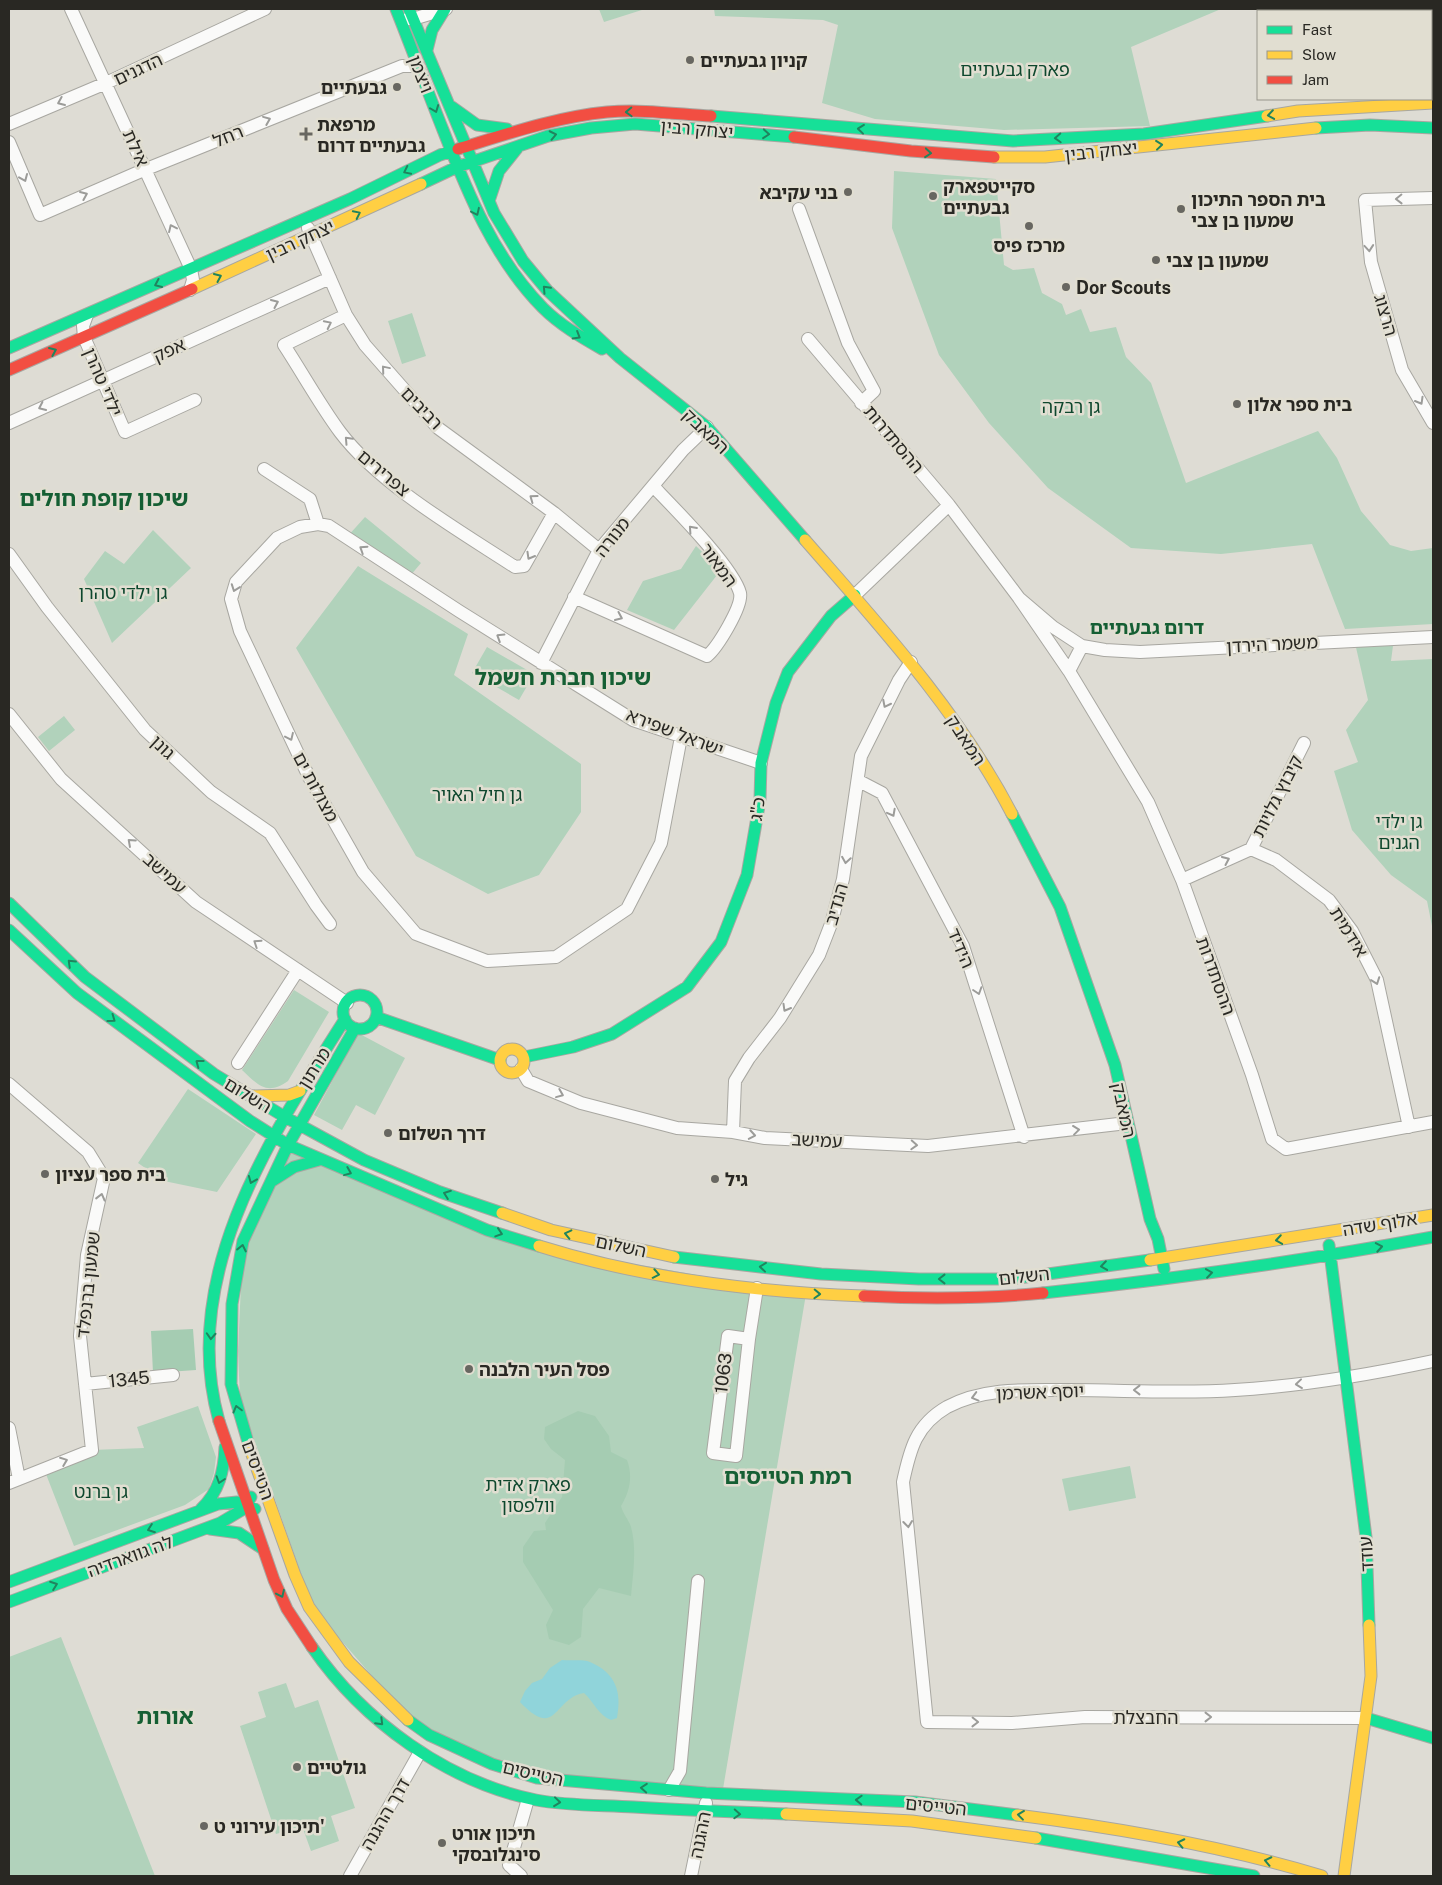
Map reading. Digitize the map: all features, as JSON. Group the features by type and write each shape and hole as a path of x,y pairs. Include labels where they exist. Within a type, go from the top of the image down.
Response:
{"main road":[{"path":"427,50 432,30 446,9"},
{"name":"ויצמן","path":"398,13 457,167"},
{"name":"ויצמן","path":"411,14 452,107 473,161"},
{"path":"1298,111 1331,100"},
{"path":"1408,101 1414,128"},
{"name":"יצחק רבין","path":"9,348 191,269 451,151 526,127 574,116 640,111 801,122 1013,141 1144,134 1298,111 1408,101 1429,102"},
{"path":"1414,128 1429,102"},
{"path":"452,107 482,127 501,129 526,127"},
{"name":"יצחק רבין","path":"9,370 190,290 457,167 523,143 591,128 635,124 812,138 911,151 982,157 1045,157 1319,128 1370,125 1433,128"},
{"path":"489,201 492,184 499,169 523,143"},
{"name":"המאבק","path":"473,161 489,201 523,261 546,290 620,358 707,427 911,662 970,745 1010,810 1060,907 1115,1065 1150,1220 1158,1240 1158,1259 1164,1269 1161,1280"},
{"name":"המאבק","path":"457,167 473,206 493,244 534,301 566,330 620,358"},
{"name":"כ\"ג","path":"522,1063 612,1034 687,987 721,942 747,875 760,800 761,763 776,703 788,672 831,616 854,595"},
{"name":"השלום","path":"9,904 86,977 214,1074 249,1096 364,1160 492,1211 551,1230 681,1259 821,1274 919,1279 1011,1279 1158,1259 1327,1232"},
{"name":"השלום","path":"9,930 77,993 250,1121 288,1145 319,1160 487,1230 548,1250 611,1266 669,1277 806,1294 923,1299 1039,1294 1161,1280 1331,1256"},
{"path":"355,997 366,997 375,1004 376,1018 367,1028 355,1028 345,1019 344,1009 347,1003 355,997"},
{"path":"376,1018 500,1060"},
{"name":"מרתון","path":"285,1117 345,1019"},
{"name":"מרתון","path":"300,1125 355,1028"},
{"path":"509,1049 518,1050 522,1063 514,1072 507,1071 502,1066 500,1060 502,1054 509,1049"},
{"path":"249,1096 280,1096 300,1091"},
{"name":"הטייסים","path":"285,1117 260,1160 229,1236 213,1300 211,1385 225,1439 247,1504 276,1584 293,1620 332,1674 388,1730 420,1752 483,1784 528,1798 706,1812 914,1821 1092,1846 1254,1876"},
{"path":"250,1121 260,1160"},
{"name":"הטייסים","path":"300,1125 268,1185 243,1241 232,1304 231,1384 252,1455 290,1561 309,1607 349,1662 402,1716 429,1735 492,1764 536,1778 706,1793 915,1802 1095,1825 1275,1862 1322,1876"},
{"path":"268,1185 285,1170 298,1164 319,1160"},
{"name":"אלוף שדה","path":"1327,1232 1433,1215"},
{"name":"עודד","path":"1327,1232 1366,1537 1371,1676 1353,1796 1344,1876"},
{"name":"אלוף שדה","path":"1331,1256 1433,1237"},
{"path":"197,1512 208,1502 219,1483 225,1462 225,1439"},
{"path":"252,1455 252,1492 247,1504 269,1523 290,1561"},
{"name":"לה גווארדיה","path":"9,1582 227,1502 247,1504"},
{"name":"לה גווארדיה","path":"9,1602 201,1530 234,1516 247,1504"},
{"path":"201,1530 219,1528 235,1531 251,1538 263,1549"},
{"path":"1366,1718 1433,1738"}],"street":[{"name":"אילת","path":"71,9 191,269 193,280 190,290"},
{"name":"הדגנים","path":"9,124 106,83 265,9"},
{"path":"398,13 411,14 446,9"},
{"name":"רחל","path":"9,142 40,215 145,169 402,66 418,66"},
{"name":"הרצוג","path":"1433,198 1365,200 1370,262 1402,370 1433,423"},
{"name":"ההסתדרות","path":"799,209 848,342 874,391 861,403 949,505 1019,598 1069,671 1148,802 1182,880 1252,1075 1272,1139 1286,1149 1409,1128 1433,1122"},
{"name":"רביבים","path":"298,221 306,226 312,234 346,315 365,345 438,428 554,513 599,550"},
{"name":"אפק","path":"9,423 102,379 330,278"},
{"name":"ילדי טהרן","path":"87,315 83,326 84,337 125,432 195,400"},
{"name":"צפרירים","path":"346,315 284,345 340,433 373,468 455,528 515,567 524,566 554,513"},
{"path":"808,339 861,403"},
{"name":"מנורה","path":"541,663 599,550 653,486 707,427"},
{"path":"264,469 310,499 318,524 329,526 541,663"},
{"name":"המאור","path":"574,597 707,656 716,649 739,604 740,594 722,563 653,486"},
{"name":"כ\"ג","path":"854,595 949,505"},
{"name":"מצולות ים","path":"318,524 300,527 277,538 236,582 231,599 240,631 309,777 363,872 416,934 487,961 556,958 628,909 662,843 681,737"},
{"name":"גונן","path":"9,554 47,608 145,730 210,792 270,833 330,924"},
{"name":"ההסתדרות","path":"1019,598 1053,627 1076,642"},
{"name":"משמר הירדן","path":"1076,642 1105,650 1140,652 1433,636"},
{"path":"1060,658 1076,642"},
{"path":"1069,671 1076,642"},
{"name":"הנדיב","path":"733,1132 735,1081 749,1058 780,1018 819,955 831,924 843,878 859,781 861,756 899,680 911,662"},
{"name":"ישראל שפירא","path":"541,663 633,720 761,763"},
{"name":"עמישב","path":"9,714 61,779 196,902 347,1003"},
{"name":"קיבוץ גלויות","path":"1251,849 1304,743"},
{"name":"הידיד","path":"859,781 882,792 963,946 1024,1137"},
{"path":"1182,880 1251,849"},
{"name":"אידמית","path":"1251,849 1276,860 1329,900 1352,931 1377,980 1409,1128"},
{"path":"238,1063 298,970"},
{"name":"עמישב","path":"522,1063 528,1081 581,1103 677,1128 733,1132 765,1138 928,1146 1024,1137 1127,1123"},
{"name":"שמעון ברנפלד","path":"9,1084 88,1152 104,1178 87,1254 80,1336 92,1450 14,1481"},
{"name":"1063","path":"749,1339 728,1336 713,1453 736,1456 749,1339 757,1288"},
{"name":"יוסף אשרמן","path":"927,1722 903,1482 911,1446 928,1420 948,1407 973,1396 1011,1390 1234,1391 1347,1379 1433,1361"},
{"name":"1345","path":"85,1384 173,1375"},
{"path":"9,1428 14,1481"},
{"path":"669,1790 680,1771 698,1581"},
{"name":"החבצלת","path":"927,1722 1012,1723 1085,1717 1366,1718"},
{"name":"דרך ההגנה","path":"350,1876 420,1752"},
{"path":"680,1771 690,1791"},
{"name":"ההגנה","path":"691,1876 706,1812 706,1793"},
{"path":"520,1876 509,1865 528,1798"}],"green space":[{"path":"599,9 645,9 604,22"},
{"name":"פארק גבעתיים","path":"714,9 1221,9 1131,47 1150,126 1004,130 875,119 822,103 838,25 823,20 715,16"},
{"name":"גן רבקה","path":"894,171 996,179 1004,265 1013,270 1034,268 1042,293 1062,304 1066,315 1081,309 1090,332 1116,327 1126,357 1151,383 1186,483 1318,431 1337,458 1361,511 1390,545 1411,551 1433,548 1433,624 1345,629 1312,544 1221,554 1131,548 1048,488 989,423 939,355 892,228"},
{"path":"412,313 426,356 402,364 388,321"},
{"path":"365,517 421,563 410,576 347,537"},
{"name":"גן ילדי טהרן","path":"153,530 191,568 112,643 84,579 105,551 124,564"},
{"path":"696,546 721,570 674,630 627,610 643,581 681,569"},
{"name":"גן חיל האויר","path":"358,566 468,634 454,675 581,764 581,812 539,875 488,894 416,856 296,648"},
{"name":"גן ילדי הגנים","path":"1394,638 1391,661 1433,659 1433,931 1427,901 1391,875 1352,830 1334,771 1358,762 1346,730 1368,700 1355,643"},
{"path":"487,647 534,674 519,700 472,673"},
{"path":"64,716 75,730 49,751 38,737"},
{"path":"294,990 329,1012 288,1081 274,1088 263,1087 242,1070"},
{"path":"358,1033 405,1058 375,1115 356,1105 342,1130 314,1115"},
{"path":"188,1089 256,1134 217,1192 164,1181 138,1163"},
{"name":"פארק אדית וולפסון","path":"288,1145 548,1249 806,1294 723,1789 535,1774 479,1755 406,1715 313,1608 240,1399 238,1351 243,1241"},
{"path":"193,1329 196,1370 153,1373 151,1331"},
{"name":"גן ברנט","path":"198,1406 216,1457 209,1489 185,1505 74,1546 44,1469 92,1450 144,1448 137,1427"},
{"path":"578,1411 595,1416 609,1436 611,1452 627,1460 630,1483 627,1495 621,1506 633,1535 634,1561 631,1596 599,1588 583,1609 581,1637 569,1645 549,1639 546,1625 553,1610 523,1562 523,1547 534,1531 546,1530 545,1523 562,1497 565,1460 551,1449 544,1439 545,1427"},
{"path":"1130,1466 1136,1498 1069,1511 1062,1479"},
{"path":"61,1637 155,1876 9,1876 9,1657"},
{"name":"גולטיים","path":"286,1683 295,1708 318,1700 355,1808 331,1816 339,1841 311,1851 302,1826 276,1834 240,1726 266,1717 258,1692"}],"water":[{"path":"562,1660 587,1661 599,1666 606,1672 615,1684 618,1692 617,1718 611,1720 603,1715 584,1693 574,1696 548,1718 541,1718 532,1713 520,1702 525,1691 532,1683 542,1679 550,1668"}],"traffic: fast":[{"path":"396,9 462,178 496,247 526,289 543,308 564,325 602,349"},
{"path":"409,9 494,213 523,261 547,290 620,358 707,427 805,540"},
{"path":"427,50 432,30 445,9"},
{"path":"1432,78 1433,73"},
{"path":"452,107 477,125 507,129"},
{"path":"711,116 1013,141 1144,134 1267,116"},
{"path":"421,184 457,167 548,136 591,128 635,124 794,137"},
{"path":"1316,128 1370,125 1433,128"},
{"path":"489,201 499,171 519,146"},
{"path":"9,348 350,199 440,155 458,149"},
{"path":"524,1057 573,1047 612,1034 687,987 721,942 747,875 760,800 761,763 776,703 788,672 831,616 855,595"},
{"path":"1012,814 1060,907 1115,1065 1150,1219 1158,1239 1164,1269"},
{"path":"9,903 85,977 214,1074 285,1117 364,1160 440,1192 502,1213"},
{"path":"9,930 77,993 250,1121 288,1145 487,1230 539,1246"},
{"path":"360,995 372,1000 377,1012 372,1024 360,1029 348,1024 343,1012 348,1000 360,995"},
{"path":"376,1017 500,1060"},
{"path":"219,1421 210,1367 211,1313 221,1261 239,1210 262,1159 288,1111 345,1019"},
{"path":"250,1449 231,1384 232,1304 243,1241 288,1145 355,1028"},
{"path":"272,1181 294,1167 319,1160"},
{"path":"1043,1293 1238,1269 1433,1237"},
{"path":"1329,1245 1366,1537 1369,1625"},
{"path":"674,1257 821,1274 919,1279 1011,1279 1150,1260"},
{"path":"201,1509 212,1496 219,1481 225,1447"},
{"path":"9,1602 220,1523 242,1510 251,1497"},
{"path":"9,1582 218,1504 237,1502 255,1509"},
{"path":"210,1529 239,1533 263,1549"},
{"path":"312,1647 356,1700 382,1723 439,1763 471,1779 503,1791 536,1800 560,1803 786,1814"},
{"path":"1366,1718 1433,1738"},
{"path":"408,1720 429,1735 492,1764 537,1778 706,1793 915,1802 1017,1815"},
{"path":"1036,1838 1254,1876"}],"traffic: slow":[{"path":"1267,116 1298,111 1433,103"},
{"path":"994,157 1045,157 1316,128"},
{"path":"192,289 421,184"},
{"path":"805,540 917,671 943,705 991,776 1012,814"},
{"path":"512,1049 520,1053 524,1061 520,1069 512,1073 504,1069 500,1061 504,1053 512,1049"},
{"path":"251,1096 289,1095 300,1091"},
{"path":"502,1213 551,1230 674,1257"},
{"path":"1150,1260 1433,1215"},
{"path":"539,1246 619,1267 700,1282 782,1291 864,1296"},
{"path":"250,1449 295,1575 309,1607 349,1662 408,1720"},
{"path":"1344,1876 1371,1676 1369,1625"},
{"path":"786,1814 912,1821 1036,1838"},
{"path":"1017,1815 1171,1839 1285,1865 1322,1876"}],"traffic: jam":[{"path":"458,149 532,127 588,114 633,111 711,116"},
{"path":"794,137 911,151 994,157"},
{"path":"9,370 192,289"},
{"path":"864,1296 954,1298 1043,1293"},
{"path":"219,1421 274,1580 287,1609 312,1647"}],"place":[{"name":"קניון גבעתיים","path":"690,60"},
{"name":"גבעתיים","path":"397,87"},
{"name":"מרפאת גבעתיים דרום","path":"306,134"},
{"name":"בני עקיבא","path":"848,192"},
{"name":"סקייטפארק גבעתיים","path":"933,196"},
{"name":"בית הספר התיכון שמעון בן צבי","path":"1181,209"},
{"name":"מרכז פיס","path":"1029,226"},
{"name":"שמעון בן צבי","path":"1156,260"},
{"name":"Dor Scouts","path":"1066,287"},
{"name":"בית ספר אלון","path":"1237,404"},
{"name":"דרך השלום","path":"388,1133"},
{"name":"בית ספר עציון","path":"45,1174"},
{"name":"גיל","path":"715,1179"},
{"name":"פסל העיר הלבנה","path":"469,1369"},
{"name":"גולטיים","path":"297,1767"},
{"name":"תיכון עירוני ט'","path":"204,1826"},
{"name":"תיכון אורט סינגלובסקי","path":"442,1843"}],"district":[{"name":"שיכון קופת חולים","path":"104,498"},
{"name":"דרום גבעתיים","path":"1147,627"},
{"name":"שיכון חברת חשמל","path":"563,677"},
{"name":"רמת הטייסים","path":"788,1476"},
{"name":"אורות","path":"165,1716"}]}
